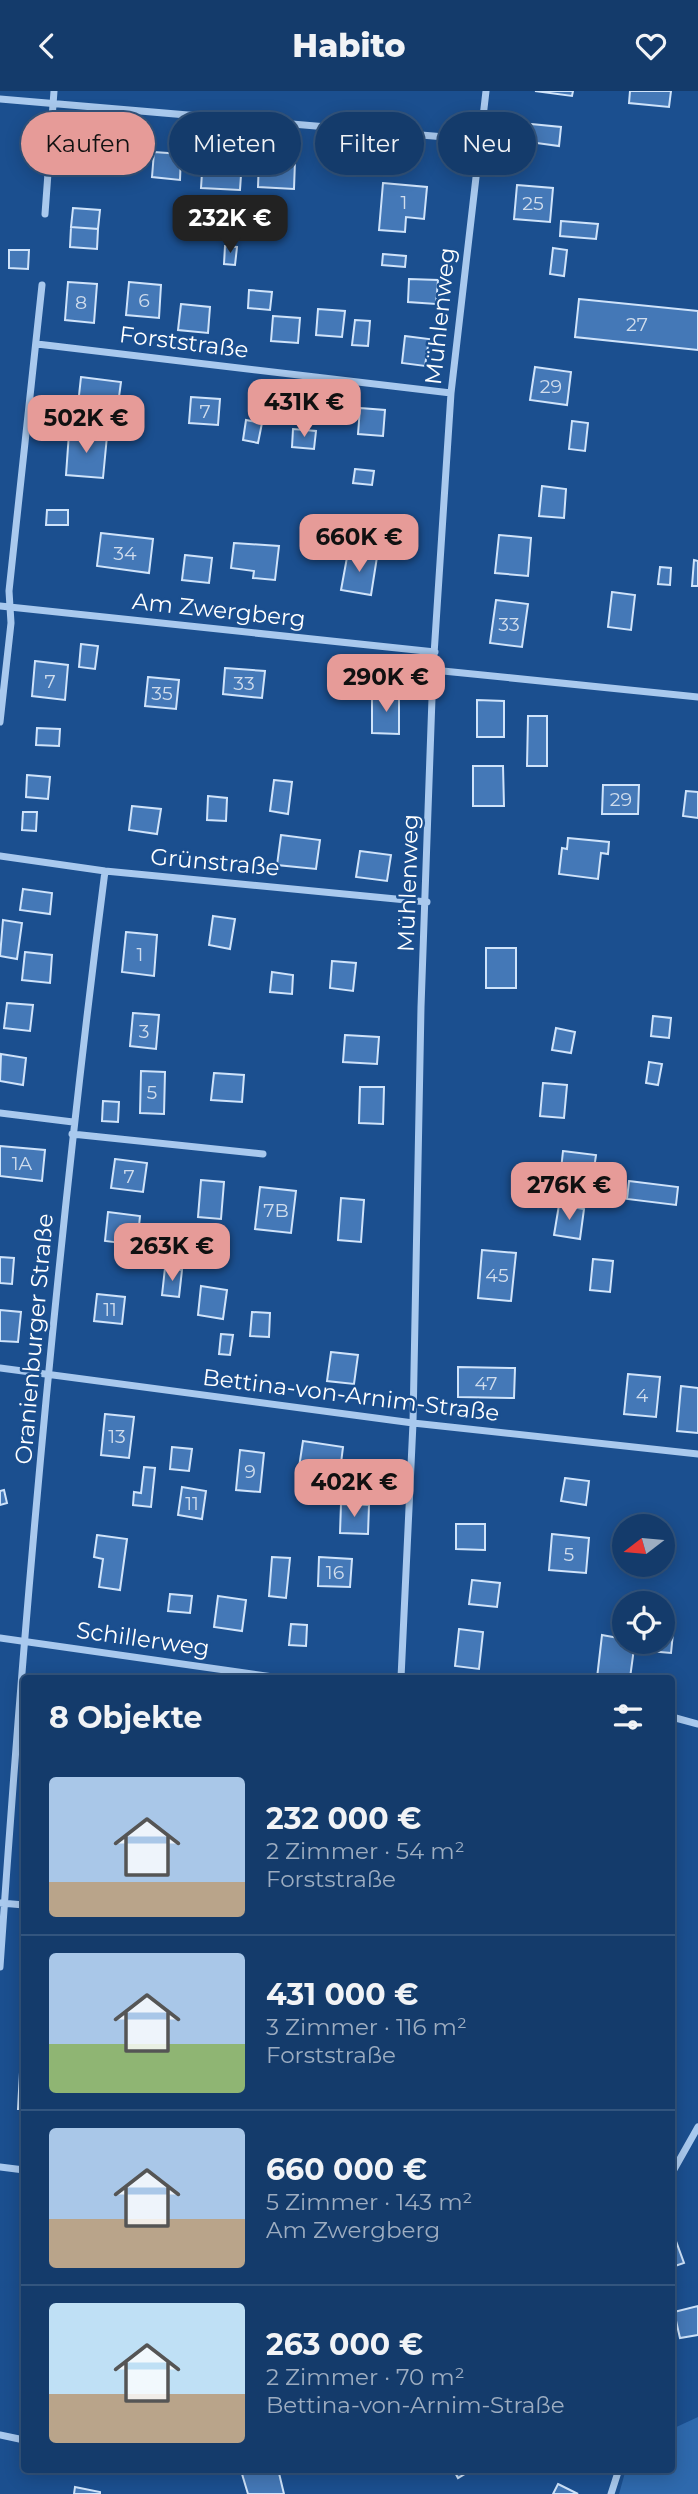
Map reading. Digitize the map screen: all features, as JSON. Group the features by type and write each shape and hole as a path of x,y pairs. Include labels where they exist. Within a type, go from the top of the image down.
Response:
{"street":[{"path":"44,214 54,91"},
{"name":"Mühlenweg","path":"483,112 485,91"},
{"path":"0,99 438,136"},
{"name":"Mühlenweg","path":"401,1675 413,1423 421,1007 427,902 433,670 451,393 476,175"},
{"path":"0,722 11,607 9,591 42,285"},
{"name":"Forststraße","path":"37,344 451,393"},
{"name":"Am Zwergberg","path":"0,605 435,652"},
{"path":"433,670 698,697"},
{"name":"Grünstraße","path":"0,856 105,871 427,902"},
{"name":"Oranienburger Straße","path":"22,1675 73,1122 105,871"},
{"path":"0,1113 73,1122"},
{"path":"72,1134 262,1154"},
{"name":"Bettina-von-Arnim-Straße","path":"0,1368 413,1423 698,1454"},
{"name":"Schillerweg","path":"0,1639 259,1675"},
{"name":"Oranienburger Straße","path":"0,1967 2,1903 21,1687"},
{"path":"675,1718 698,1724"},
{"path":"2,1903 21,1905"},
{"path":"675,2168 698,2127"},
{"path":"0,2167 21,2170"},
{"path":"0,2435 21,2439"},
{"path":"611,2494 618,2473"}],"shaded area":[{"path":"698,2417 698,2494 619,2494 625,2473 675,2473 675,2428"}],"building":[{"path":"535,91 573,91 572,96"},
{"path":"630,91 671,91 669,107 629,103"},
{"path":"536,124 561,127 559,146 536,143"},
{"path":"155,152 169,153 169,175 180,175 180,180 152,177 155,175"},
{"path":"202,175 241,175 240,190 201,188"},
{"path":"258,175 294,175 294,189 258,187"},
{"path":"383,183 427,187 424,219 406,217 405,232 379,230"},
{"path":"517,185 553,188 550,222 514,219"},
{"path":"73,208 100,210 98,229 71,227"},
{"path":"561,221 598,224 596,239 560,236"},
{"path":"71,227 98,229 97,249 70,247"},
{"path":"225,246 237,247 235,265 224,264"},
{"path":"553,248 567,250 564,276 550,274"},
{"path":"9,250 29,250 28,269 9,268"},
{"path":"383,254 406,256 405,267 382,265"},
{"path":"409,279 438,280 436,304 408,302"},
{"path":"68,282 97,284 94,323 65,320"},
{"path":"129,282 161,285 159,318 126,315"},
{"path":"249,290 272,292 270,310 248,308"},
{"path":"579,299 698,311 698,350 575,337"},
{"path":"181,304 210,307 208,333 178,330"},
{"path":"318,309 345,311 342,337 316,335"},
{"path":"273,316 300,318 298,343 271,341"},
{"path":"355,320 370,321 368,346 352,345"},
{"path":"405,336 429,339 425,366 402,363"},
{"path":"535,367 571,372 567,405 530,400"},
{"path":"81,377 121,382 116,419 77,414"},
{"path":"191,397 220,399 218,425 189,423"},
{"path":"360,408 385,410 383,436 358,434"},
{"path":"246,420 262,423 258,443 243,440"},
{"path":"572,421 588,423 585,451 569,449"},
{"path":"293,429 316,431 314,449 292,447"},
{"path":"69,433 107,436 103,478 66,475"},
{"path":"355,469 374,471 372,485 353,483"},
{"path":"542,486 566,489 564,518 539,516"},
{"path":"47,510 68,510 68,525 46,525"},
{"path":"336,517 382,525 380,542 333,534"},
{"path":"101,533 153,539 149,573 97,566"},
{"path":"499,535 531,538 528,576 495,573"},
{"path":"234,543 279,546 275,580 253,578 254,571 231,568"},
{"path":"348,552 377,557 371,595 341,590"},
{"path":"185,555 212,558 209,583 182,580"},
{"path":"694,560 698,561 698,586 692,586"},
{"path":"660,567 671,568 670,585 658,584"},
{"path":"612,592 635,595 631,630 608,627"},
{"path":"496,600 528,604 522,647 490,643"},
{"path":"81,644 98,646 95,669 79,667"},
{"path":"35,661 68,665 65,700 32,696"},
{"path":"225,668 265,671 262,698 223,694"},
{"path":"148,677 179,680 176,709 145,706"},
{"path":"372,694 399,694 399,734 372,733"},
{"path":"477,700 504,701 504,737 477,737"},
{"path":"528,716 547,716 547,766 527,766"},
{"path":"37,728 60,729 59,746 36,745"},
{"path":"473,766 503,766 504,806 473,806"},
{"path":"27,775 50,777 48,799 26,797"},
{"path":"274,780 292,782 288,814 270,811"},
{"path":"603,785 639,785 638,814 602,814"},
{"path":"686,791 698,792 698,818 683,816"},
{"path":"208,796 227,798 226,821 207,820"},
{"path":"132,806 161,809 157,834 129,830"},
{"path":"23,812 37,812 36,831 22,830"},
{"path":"281,835 320,840 316,869 277,865"},
{"path":"568,838 609,842 608,854 601,853 598,879 559,874 562,848 567,849"},
{"path":"360,851 391,855 387,881 356,877"},
{"path":"23,889 52,893 50,914 20,910"},
{"path":"213,916 235,919 230,949 209,945"},
{"path":"3,920 22,923 17,959 0,956"},
{"path":"126,932 157,935 154,976 122,972"},
{"path":"486,948 516,948 516,988 486,988"},
{"path":"25,952 52,955 50,983 22,980"},
{"path":"332,961 356,963 353,991 330,988"},
{"path":"272,972 293,975 292,994 270,992"},
{"path":"7,1003 33,1005 30,1031 4,1028"},
{"path":"133,1013 159,1015 156,1049 130,1046"},
{"path":"653,1016 671,1018 669,1038 651,1036"},
{"path":"556,1028 575,1032 571,1053 552,1050"},
{"path":"345,1035 379,1037 377,1064 343,1062"},
{"path":"1,1054 26,1058 23,1085 0,1081"},
{"path":"649,1062 662,1064 658,1085 646,1083"},
{"path":"141,1071 165,1072 164,1114 140,1113"},
{"path":"214,1073 244,1075 242,1102 211,1100"},
{"path":"543,1083 567,1085 564,1118 540,1116"},
{"path":"360,1087 384,1087 383,1124 359,1123"},
{"path":"103,1101 119,1102 118,1122 102,1121"},
{"path":"0,1146 45,1150 42,1181 0,1176"},
{"path":"563,1151 596,1155 592,1183 560,1179"},
{"path":"115,1159 147,1163 143,1192 111,1188"},
{"path":"201,1180 224,1182 221,1219 198,1217"},
{"path":"629,1181 678,1187 676,1205 627,1199"},
{"path":"260,1187 296,1191 291,1233 255,1229"},
{"path":"341,1198 364,1200 361,1242 338,1240"},
{"path":"559,1205 584,1209 580,1239 554,1235"},
{"path":"108,1212 140,1216 137,1245 105,1241"},
{"path":"482,1250 516,1253 511,1301 478,1298"},
{"path":"0,1257 14,1258 12,1284 0,1283"},
{"path":"593,1259 613,1261 610,1292 590,1290"},
{"path":"165,1268 182,1270 179,1297 162,1295"},
{"path":"201,1286 227,1290 223,1319 198,1315"},
{"path":"97,1294 125,1297 122,1324 94,1321"},
{"path":"0,1310 21,1312 18,1342 0,1341"},
{"path":"252,1312 270,1313 269,1337 250,1336"},
{"path":"221,1334 233,1335 230,1355 219,1354"},
{"path":"331,1352 358,1355 354,1384 327,1381"},
{"path":"458,1367 515,1368 514,1398 458,1397"},
{"path":"628,1374 660,1377 656,1417 624,1414"},
{"path":"681,1386 698,1388 698,1433 677,1431"},
{"path":"105,1414 134,1417 129,1458 101,1455"},
{"path":"303,1441 343,1447 339,1479 298,1474"},
{"path":"172,1447 192,1449 189,1471 170,1469"},
{"path":"240,1450 264,1453 260,1492 236,1490"},
{"path":"144,1467 155,1468 151,1507 133,1505 134,1492 141,1493"},
{"path":"565,1478 589,1481 586,1505 561,1501"},
{"path":"182,1487 206,1491 202,1519 178,1515"},
{"path":"4,1490 7,1503 0,1505 0,1491"},
{"path":"341,1504 369,1505 368,1534 340,1533"},
{"path":"456,1524 485,1524 485,1550 456,1549"},
{"path":"552,1534 589,1538 586,1573 549,1570"},
{"path":"97,1535 127,1539 120,1590 99,1587 103,1559 94,1557"},
{"path":"272,1557 290,1558 286,1598 269,1596"},
{"path":"319,1557 352,1559 350,1587 318,1586"},
{"path":"472,1580 500,1583 497,1607 469,1604"},
{"path":"170,1594 192,1596 190,1613 168,1611"},
{"path":"218,1596 246,1600 242,1631 214,1627"},
{"path":"291,1624 307,1625 306,1646 289,1645"},
{"path":"459,1629 483,1632 479,1669 455,1666"},
{"path":"602,1635 612,1637 612,1654 633,1654 630,1675 597,1675"},
{"path":"21,2054 21,2109 18,2109"},
{"path":"675,2238 684,2263 675,2266"},
{"path":"698,2306 698,2335 680,2338 675,2312"},
{"path":"279,2473 284,2494 248,2494 242,2474"},
{"path":"558,2484 578,2494 553,2494"},
{"path":"75,2487 100,2492 100,2494 74,2494"}]}
